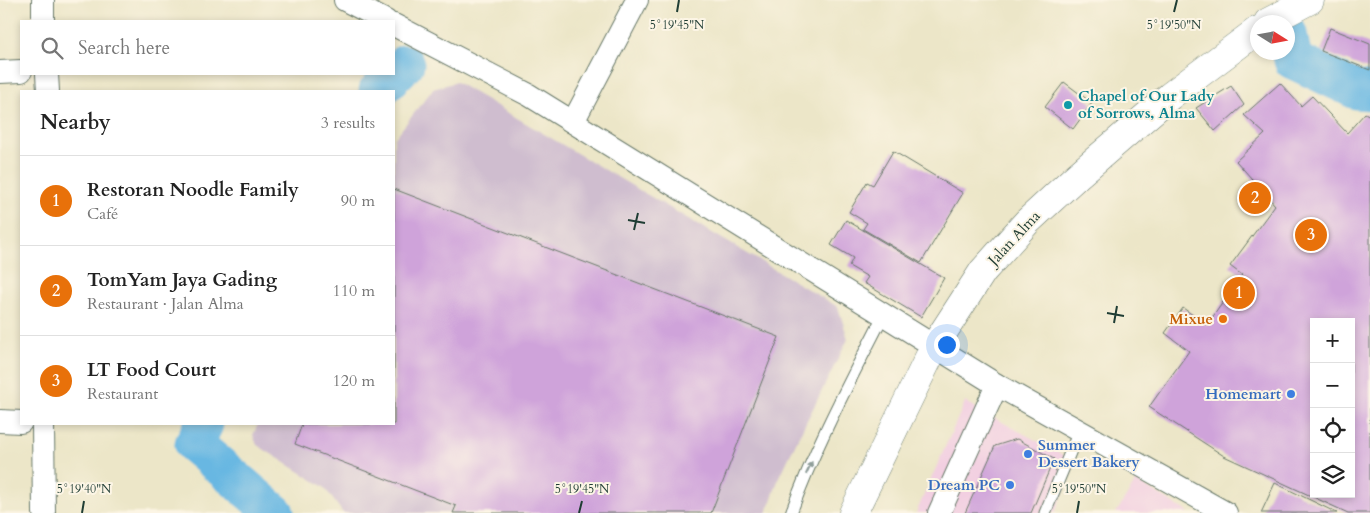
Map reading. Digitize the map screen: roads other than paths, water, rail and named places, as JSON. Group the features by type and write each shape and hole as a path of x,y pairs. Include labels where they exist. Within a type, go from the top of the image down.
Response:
{"main road":[{"path":"1282,15 1309,1"},
{"name":"Jalan Alma","path":"853,513 935,345 983,272 1027,222 1077,176 1170,96 1250,36"}],"street":[{"path":"43,0 43,20"},
{"path":"345,0 384,20"},
{"path":"573,122 637,0"},
{"path":"395,26 529,94 997,385 1226,513"},
{"path":"0,72 20,71"},
{"path":"939,513 997,385"},
{"path":"0,421 20,422"},
{"path":"43,425 44,513"}],"lane":[{"path":"791,513 801,486 842,395 884,314"},
{"path":"1045,513 1079,431"}],"waterway":[{"path":"1293,60 1356,90 1370,91"},
{"path":"395,74 405,64"},
{"path":"379,90 394,75"},
{"path":"204,425 194,444 275,513"}],"place":[{"name":"Chapel of Our Lady of Sorrows, Alma","path":"1068,105"},
{"name":"TomYam Jaya Gading","path":"1255,198"},
{"name":"LT Food Court","path":"1311,235"},
{"name":"Restoran Noodle Family","path":"1239,293"},
{"name":"Mixue","path":"1223,319"},
{"name":"Homemart","path":"1291,394"},
{"name":"Summer Dessert Bakery","path":"1028,454"},
{"name":"Dream PC","path":"1010,485"}]}
